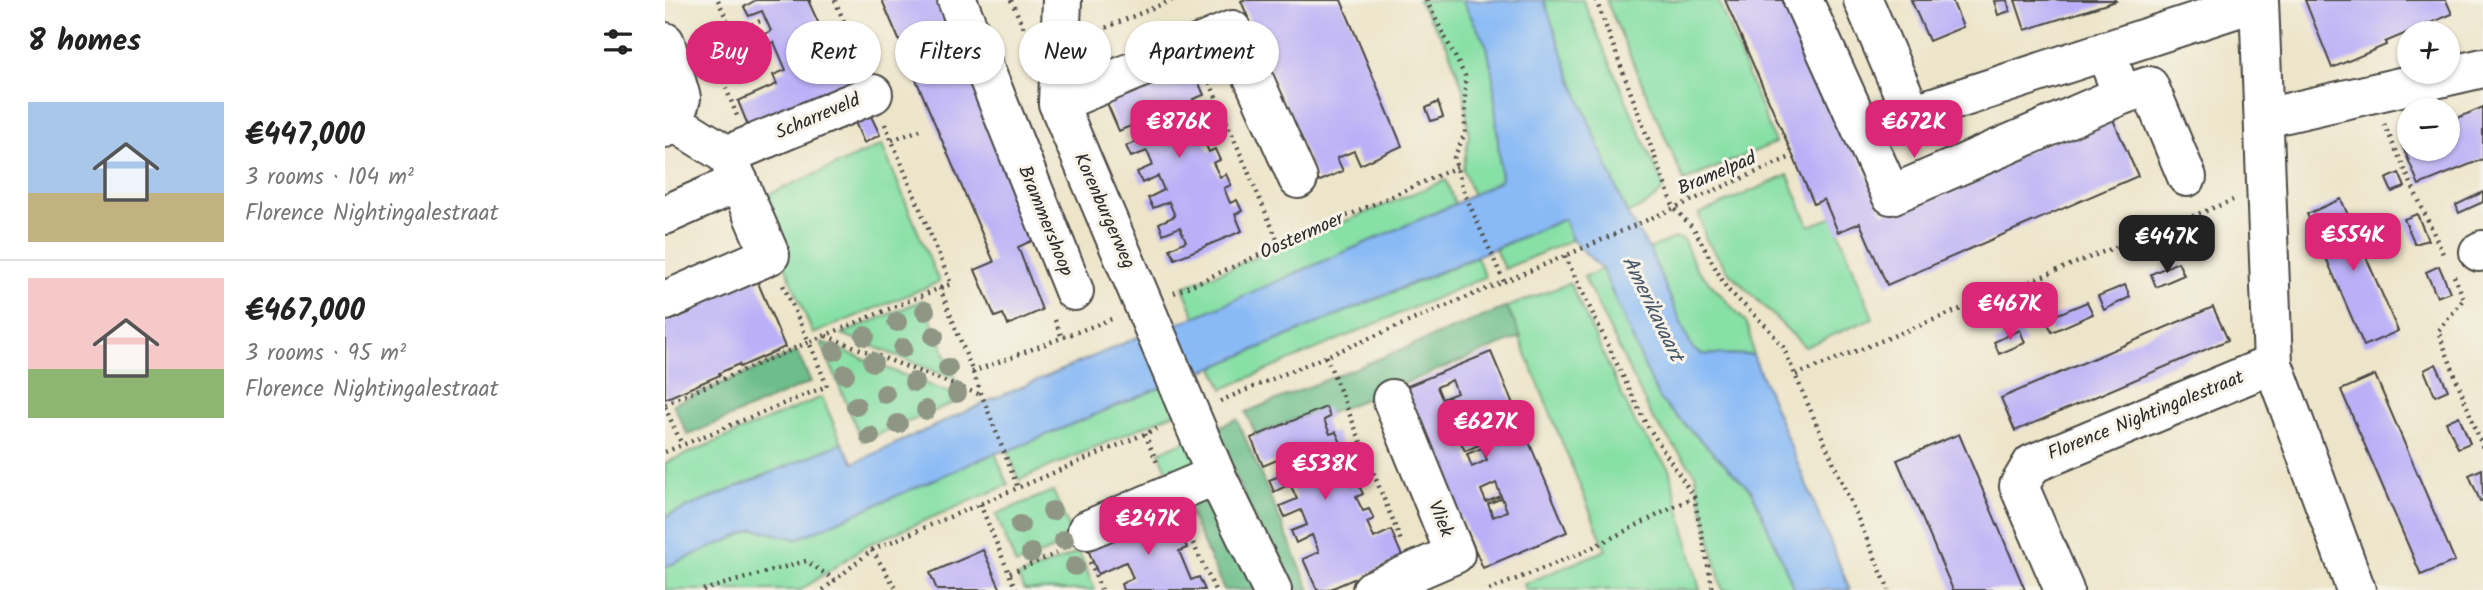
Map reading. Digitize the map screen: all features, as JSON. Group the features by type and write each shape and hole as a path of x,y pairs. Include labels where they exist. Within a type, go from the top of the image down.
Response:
{"street":[{"name":"Brammershoop","path":"957,0 1074,291"},
{"name":"Korenburgerweg","path":"1061,21 1062,0"},
{"path":"1803,0 1891,195 2122,95 2149,86 2187,177"},
{"path":"1863,0 1913,114 2259,0 2273,364 2356,590"},
{"path":"665,301 770,255 738,161 670,125 681,98 667,50"},
{"path":"2105,51 2122,95"},
{"path":"2265,118 2483,68"},
{"path":"1063,116 1125,83"},
{"name":"Korenburgerweg","path":"1062,84 1063,116 1216,475 1272,590"},
{"path":"1256,84 1298,178"},
{"name":"Scharreveld","path":"665,215 738,161 873,94"},
{"name":"Brammershoop","path":"1017,151 1063,116"},
{"name":"Florence Nightingalestraat","path":"2064,590 2019,486 2032,464 2273,364"},
{"name":"Vliek","path":"1372,590 1455,554 1392,399"},
{"path":"1078,539 1216,475"}],"path":[{"path":"718,0 727,21"},
{"name":"Scharreveld","path":"835,0 873,94"},
{"path":"1111,25 1171,0"},
{"path":"1426,0 1465,76 1465,133 1454,158 1463,190 1491,258 1504,282"},
{"path":"1596,0 1674,208 1694,229 1727,289 1776,337 1889,590"},
{"path":"760,21 765,19"},
{"path":"667,50 686,46"},
{"path":"719,84 738,161"},
{"path":"1210,84 1280,246"},
{"path":"682,445 665,405 951,284 873,94"},
{"path":"2371,94 2466,260 2464,299 2438,331 2483,448"},
{"path":"892,140 923,129"},
{"name":"Bramelpad","path":"1577,251 1793,156"},
{"name":"Oostermoer","path":"972,372 1149,314 1280,246 1457,167"},
{"path":"1795,375 2265,187"},
{"path":"665,452 827,386 770,255"},
{"path":"1565,256 1645,422 1694,497 1713,590"},
{"path":"940,288 1017,488"},
{"path":"825,336 982,395"},
{"path":"1325,356 1413,572"},
{"path":"1171,494 1215,590"},
{"path":"1489,590 1581,553 1694,497"},
{"path":"980,503 1016,590"},
{"path":"1010,573 1078,539"},
{"path":"871,550 897,590"},
{"path":"703,590 806,561 835,580"}],"green space":[{"path":"1418,0 1462,0 1487,46 1493,77 1501,180 1473,196 1463,169 1469,136 1464,91 1447,45"},
{"path":"1544,0 1583,0 1664,188 1652,201 1627,214 1570,75"},
{"path":"1606,0 1718,0 1775,143 1684,181"},
{"path":"882,145 939,282 813,334 758,199"},
{"path":"1788,175 1809,226 1833,217 1873,318 1805,347 1729,272 1706,240 1699,214"},
{"path":"1446,180 1455,204 1195,317 1183,287"},
{"path":"1564,219 1572,240 1504,269 1495,249"},
{"path":"1674,238 1683,239 1696,268 1746,322 1753,355 1701,354 1692,348 1649,249"},
{"path":"1477,257 1485,277 1223,389 1214,367"},
{"path":"1602,269 1659,399 1752,491 1795,590 1722,590 1695,473 1653,419 1584,277"},
{"path":"1570,283 1635,423 1669,469 1700,590 1526,590 1524,584 1606,550 1507,307"},
{"path":"923,300 956,380 842,334"},
{"path":"1507,307 1521,337 1312,420 1306,415 1256,435 1246,412"},
{"path":"821,342 964,399 862,441"},
{"path":"797,352 811,382 688,435 673,404"},
{"path":"1171,383 1182,410 1019,480 1008,451"},
{"path":"822,397 842,443 665,517 665,463"},
{"path":"1237,419 1310,590 1288,590 1213,429"},
{"path":"1191,439 1204,470 1173,484 1159,452"},
{"path":"995,453 1008,485 867,545 801,590 665,590 665,567 755,529 797,539"},
{"path":"1208,485 1255,590 1224,590 1182,496"},
{"path":"1053,491 1074,540 1016,565 996,514"},
{"path":"1079,552 1095,590 1024,590 1018,577"}],"water":[{"name":"Amerikavaart","path":"1462,0 1544,0 1570,75 1627,214 1649,249 1692,348 1701,354 1753,355 1850,590 1795,590 1752,491 1659,399 1602,269 1572,240 1564,219 1214,367 1008,451 995,453 797,539 755,529 665,567 665,517 842,443 854,463 989,401 1150,332 1195,317 1455,204 1501,180 1493,77 1487,46"}],"building":[{"path":"756,0 808,0 817,21 786,21 786,70 774,42 772,43 772,21 766,21 762,11 749,16 744,7"},
{"path":"882,0 945,0 954,21 895,21 895,30"},
{"path":"1341,0 1402,146 1360,165 1354,151 1337,158 1343,171 1318,182 1276,84 1279,84 1279,21 1250,21 1241,1"},
{"path":"1725,0 1792,0 1883,213 2111,115 2138,176 1887,285 1860,223 1838,232 1824,199 1814,204"},
{"path":"1911,0 1952,0 1963,27 1929,41"},
{"path":"2007,0 2010,11 1998,15 1994,1"},
{"path":"2015,0 2115,0 2116,1 2025,30"},
{"path":"2305,0 2446,0 2452,14 2435,21 2397,21 2397,37 2385,42 2386,45 2332,68"},
{"path":"786,70 786,84 853,84 749,128 738,101 777,84 773,75"},
{"path":"918,84 981,84 1045,235 1018,247 1042,310 1008,325 1003,314 995,317 975,270 994,262"},
{"path":"1152,84 1199,84 1204,95 1193,99 1198,109 1191,112 1198,126 1204,123 1209,134 1202,137 1209,152 1215,149 1220,160 1213,163 1220,177 1226,174 1231,185 1224,188 1230,203 1237,200 1242,211 1235,214 1242,231 1175,259 1170,249 1186,241 1180,227 1163,234 1159,223 1175,216 1169,202 1153,208 1148,198 1164,190 1158,176 1142,183 1137,172 1153,165 1147,151 1131,157 1126,146 1142,139 1135,124 1119,131 1107,103"},
{"path":"1438,102 1443,117 1431,121 1426,108"},
{"path":"2483,107 2483,159 2419,185 2409,161 2460,161 2460,117"},
{"path":"870,114 880,135 864,143 854,120"},
{"path":"2399,173 2405,187 2392,192 2386,179"},
{"path":"2483,192 2483,202 2459,213 2456,205"},
{"path":"2341,199 2398,331 2364,346 2307,214"},
{"path":"2417,214 2428,240 2415,244 2404,219"},
{"path":"2178,262 2184,275 2156,287 2151,274"},
{"path":"2439,266 2450,292 2437,297 2426,272"},
{"path":"756,278 785,347 740,367 739,364 665,399 665,316 669,314 672,320 691,312 688,306"},
{"path":"2125,285 2130,297 2104,310 2098,296"},
{"path":"2087,302 2093,314 2052,332 2046,319"},
{"path":"2213,307 2228,340 2015,431 2001,398"},
{"path":"2020,330 2025,343 1999,354 1994,342"},
{"path":"1491,352 1567,532 1483,568 1405,387","holes":["1452,380 1457,393 1442,399 1437,387","1474,432 1479,445 1465,451 1459,439","1482,448 1487,460 1472,467 1467,454","1496,483 1501,496 1486,502 1481,490","1502,498 1507,511 1493,517 1488,504"]},
{"path":"2436,364 2448,390 2435,396 2424,370"},
{"path":"2375,375 2455,561 2421,575 2341,390"},
{"path":"1326,407 1330,417 1324,420 1330,434 1336,432 1341,443 1334,446 1341,460 1347,457 1352,468 1345,471 1352,486 1358,483 1363,494 1356,497 1363,511 1369,509 1374,519 1367,522 1374,538 1391,530 1403,558 1328,590 1317,590 1303,559 1319,552 1312,535 1296,543 1291,531 1307,525 1301,510 1285,517 1280,506 1297,499 1290,484 1274,492 1269,480 1285,474 1279,459 1263,466 1251,438"},
{"path":"2459,416 2470,443 2458,448 2446,422"},
{"path":"1959,434 2025,590 1953,590 1897,460"},
{"path":"2482,469 2483,500 2480,501 2469,475"},
{"path":"1172,512 1187,548 1179,551 1191,580 1199,577 1205,590 1123,590 1121,584 1133,578 1126,562 1098,574 1087,547"},
{"path":"983,550 1001,590 937,590 930,573"}]}
